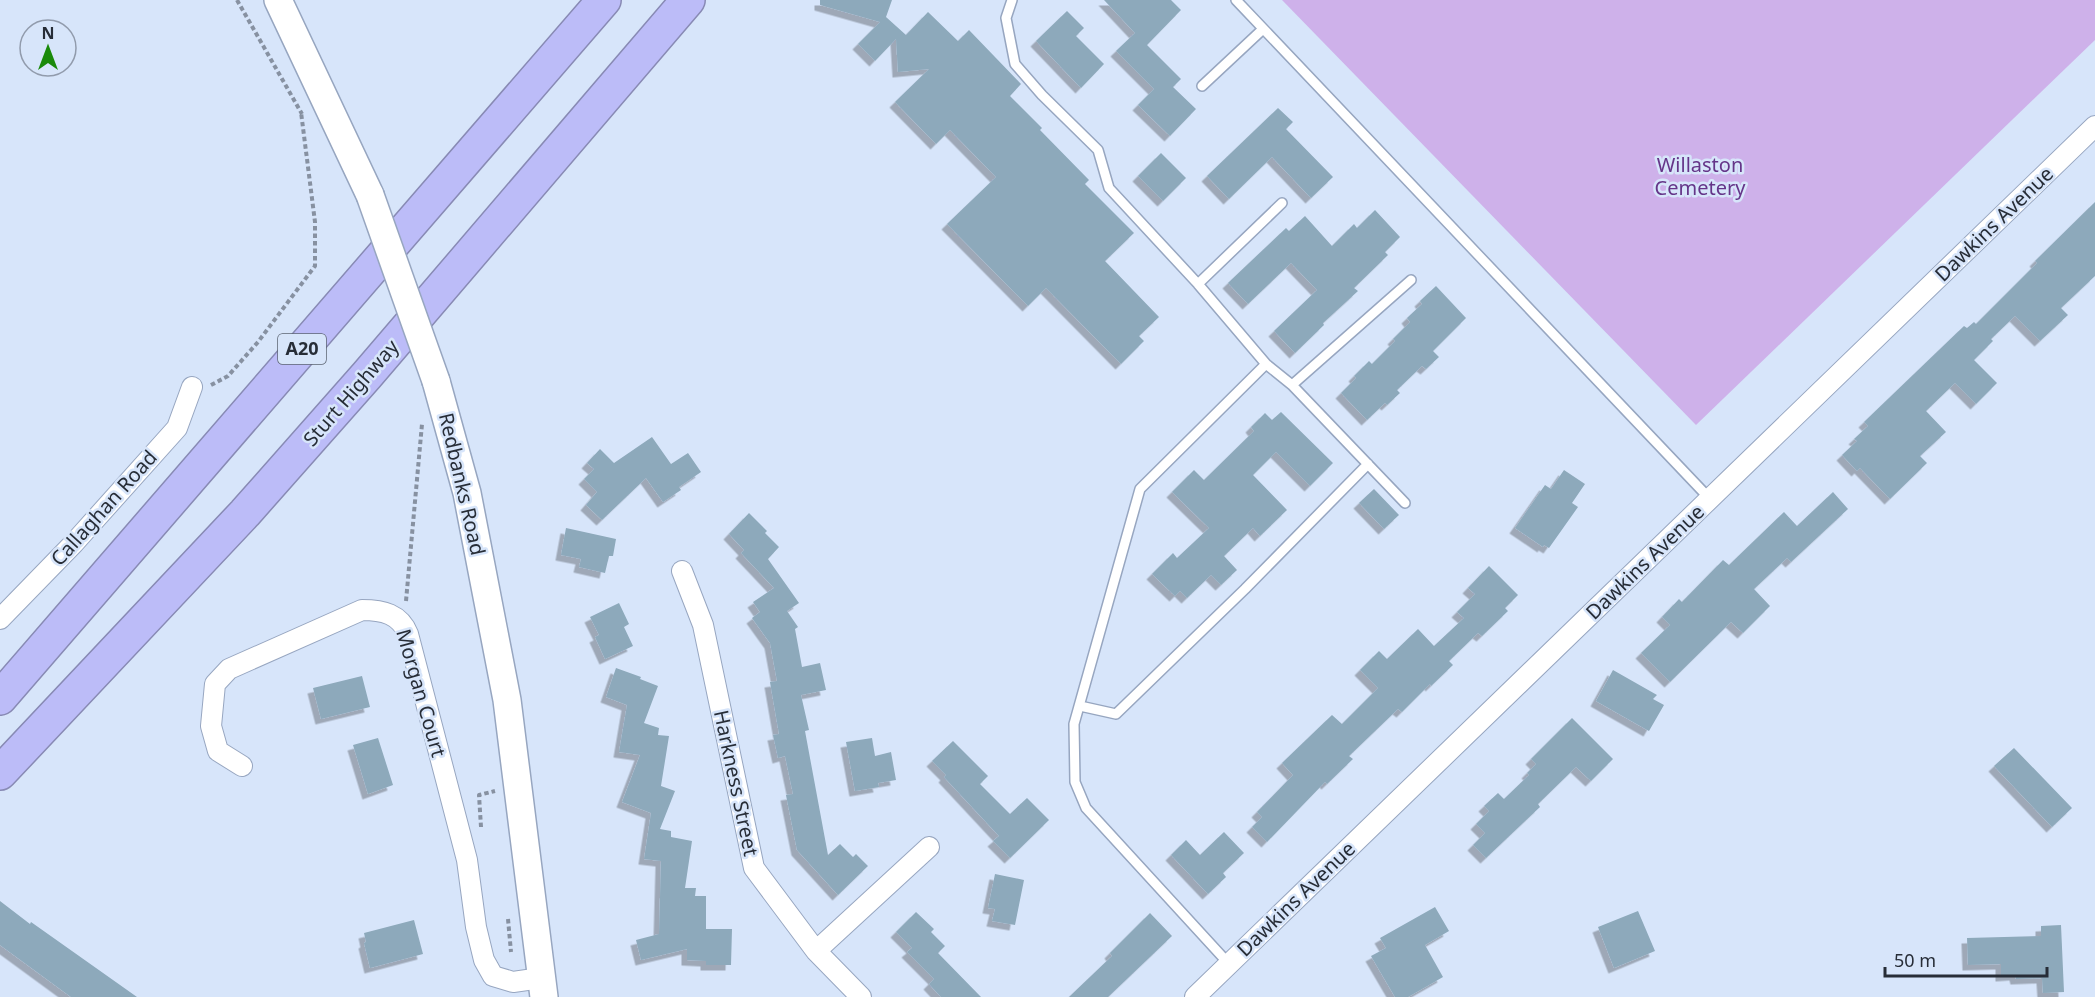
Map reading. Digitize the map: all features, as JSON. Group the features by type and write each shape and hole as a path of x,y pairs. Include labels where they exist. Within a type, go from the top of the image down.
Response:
{"highway":[{"name":"A20","path":"0,698 604,0"},
{"name":"Sturt Highway","path":"0,773 245,513 688,0"}],"main road":[{"name":"Redbanks Road","path":"278,0 370,195 436,381 467,493 507,700 542,987"}],"street":[{"name":"Dawkins Avenue","path":"1195,997 2095,126"},
{"name":"Callaghan Road","path":"0,619 75,543 177,428 190,393"},
{"name":"Harkness Street","path":"682,571 703,625 754,868 816,951 861,997"},
{"name":"Morgan Court","path":"242,766 218,751 211,726 215,684 230,669 362,610 389,613 404,623 467,860 483,960 493,976 542,987"},
{"path":"816,951 929,847"}],"lane":[{"path":"1012,0 1006,18 1016,64 1042,95 1098,150 1109,188 1198,284 1266,364 1292,385 1405,503"},
{"path":"1236,0 1710,499"},
{"path":"1202,86 1263,29"},
{"path":"1198,284 1282,203"},
{"path":"1292,385 1411,280"},
{"path":"1229,964 1086,808 1075,782 1074,724 1140,489 1266,364"},
{"path":"1080,706 1116,714 1245,589 1368,464"}],"path":[{"path":"237,0 307,122"},
{"path":"190,393 228,376 258,342 315,266 315,222 301,112"},
{"path":"404,623 424,418 428,429"},
{"path":"494,783 496,802"},
{"path":"481,828 479,795 495,791"},
{"path":"508,918 511,952"}],"green space":[{"name":"Willaston Cemetery","path":"1282,0 2095,0 2095,40 1696,425"}],"building":[{"path":"820,0 892,0 886,17 906,35 928,12 958,41 969,30 1021,84 1010,96 1089,180 1085,184 1134,233 1105,261 1159,317 1139,336 1144,341 1121,364 1046,288 1028,306 947,224 996,177 950,130 936,144 895,102 929,69 898,72 896,39 875,61 858,44 880,22 820,5"},
{"path":"1104,0 1171,0 1181,10 1147,45 1181,79 1173,87 1196,109 1170,136 1138,105 1154,89 1116,51 1135,33"},
{"path":"1067,11 1084,28 1076,36 1104,64 1081,88 1036,41"},
{"path":"1278,108 1293,122 1286,129 1333,177 1311,198 1272,157 1229,199 1207,176"},
{"path":"1161,153 1186,178 1163,201 1138,176"},
{"path":"2095,202 2095,276 2061,308 2068,315 2040,341 2015,316 1991,339 1993,341 1974,360 1997,383 1976,404 1955,383 1926,411 1946,432 1920,456 1927,463 1890,499 1860,468 1857,471 1842,455 1857,441 1854,439 1868,426 1864,422 1964,326 1967,328 1974,322 1976,324"},
{"path":"1375,210 1400,237 1385,252 1388,255 1354,288 1358,291 1295,353 1274,331 1317,290 1291,263 1248,304 1228,283 1286,228 1289,231 1305,216 1332,246 1354,224 1357,228"},
{"path":"1436,286 1466,318 1433,351 1439,357 1426,369 1422,366 1397,390 1400,393 1367,420 1341,393 1369,361 1372,364 1395,341 1393,339 1410,322 1407,318"},
{"path":"1281,412 1333,463 1310,486 1276,452 1253,475 1287,510 1260,536 1253,528 1224,556 1237,570 1221,585 1211,575 1187,598 1180,591 1175,596 1152,574 1173,553 1177,558 1209,528 1172,492 1194,470 1204,480 1254,431 1251,427 1265,413 1272,420"},
{"path":"652,437 671,464 688,453 701,472 679,487 681,490 663,502 646,478 602,520 586,505 597,492 584,479 594,469 587,463 600,449 614,463"},
{"path":"1564,470 1585,484 1572,503 1578,507 1549,548 1544,545 1543,547 1515,528 1545,485 1551,489"},
{"path":"1374,489 1399,515 1384,529 1359,503"},
{"path":"1833,492 1848,509 1791,562 1787,558 1754,589 1770,606 1743,633 1731,622 1670,682 1641,653 1670,625 1662,617 1679,599 1682,602 1723,560 1729,565 1784,512 1797,526"},
{"path":"749,513 779,547 768,559 799,603 787,611 798,627 795,629 802,667 820,663 826,690 801,695 809,730 805,731 828,855 840,844 853,857 856,854 868,866 838,895 797,850 786,795 793,794 785,756 778,758 773,735 779,734 770,682 777,681 770,643 752,618 760,612 753,602 774,588 741,553 744,550 729,534"},
{"path":"566,528 616,539 613,556 609,556 605,573 579,567 581,559 561,555"},
{"path":"1489,566 1518,595 1505,608 1508,611 1482,636 1478,633 1449,661 1453,665 1402,712 1398,709 1349,756 1353,759 1327,784 1325,782 1267,842 1252,827 1262,817 1257,812 1293,775 1282,763 1332,715 1342,724 1378,688 1360,670 1379,651 1387,659 1418,629 1434,646 1464,618 1457,612 1475,594 1468,588"},
{"path":"619,603 629,624 624,627 633,646 605,659 595,637 599,635 590,617"},
{"path":"616,668 658,686 644,723 659,728 658,735 669,736 661,786 675,791 660,829 671,831 671,837 692,841 685,888 696,888 695,896 706,896 706,929 732,929 731,965 706,965 706,961 687,960 687,949 641,960 636,940 659,934 661,861 644,859 651,813 622,802 640,755 619,752 627,705 606,697"},
{"path":"1613,670 1657,695 1653,699 1664,705 1649,731 1596,701"},
{"path":"362,676 370,707 321,719 313,688"},
{"path":"1572,718 1613,759 1591,781 1576,767 1538,804 1540,807 1486,858 1473,845 1485,833 1476,824 1489,811 1484,806 1498,793 1504,799 1529,775 1527,773 1536,764 1531,759"},
{"path":"378,738 393,785 368,794 353,745"},
{"path":"872,738 875,756 891,752 896,780 878,783 879,787 855,791 846,742"},
{"path":"953,741 988,776 980,784 1010,814 1027,798 1049,820 1010,858 993,841 999,836 932,761"},
{"path":"2014,748 2072,808 2052,827 1994,766"},
{"path":"1224,832 1244,853 1223,873 1226,877 1208,894 1171,855 1186,840 1200,855"},
{"path":"995,874 1024,880 1015,925 992,921 995,909 988,908"},
{"path":"0,901 137,997 71,997 0,945"},
{"path":"1435,907 1449,931 1425,945 1443,977 1408,997 1395,997 1371,956 1386,948 1380,938"},
{"path":"1638,911 1655,951 1614,968 1598,927"},
{"path":"916,912 934,929 931,932 945,946 938,953 981,997 941,997 929,984 934,979 907,952 912,948 896,932"},
{"path":"1150,913 1172,936 1108,997 1069,997 1112,956 1110,953"},
{"path":"414,920 423,954 370,968 364,933"},
{"path":"2061,925 2064,992 2043,993 2042,978 2016,979 2015,975 2001,976 2001,964 1968,965 1967,938 2041,936 2041,926"}]}
